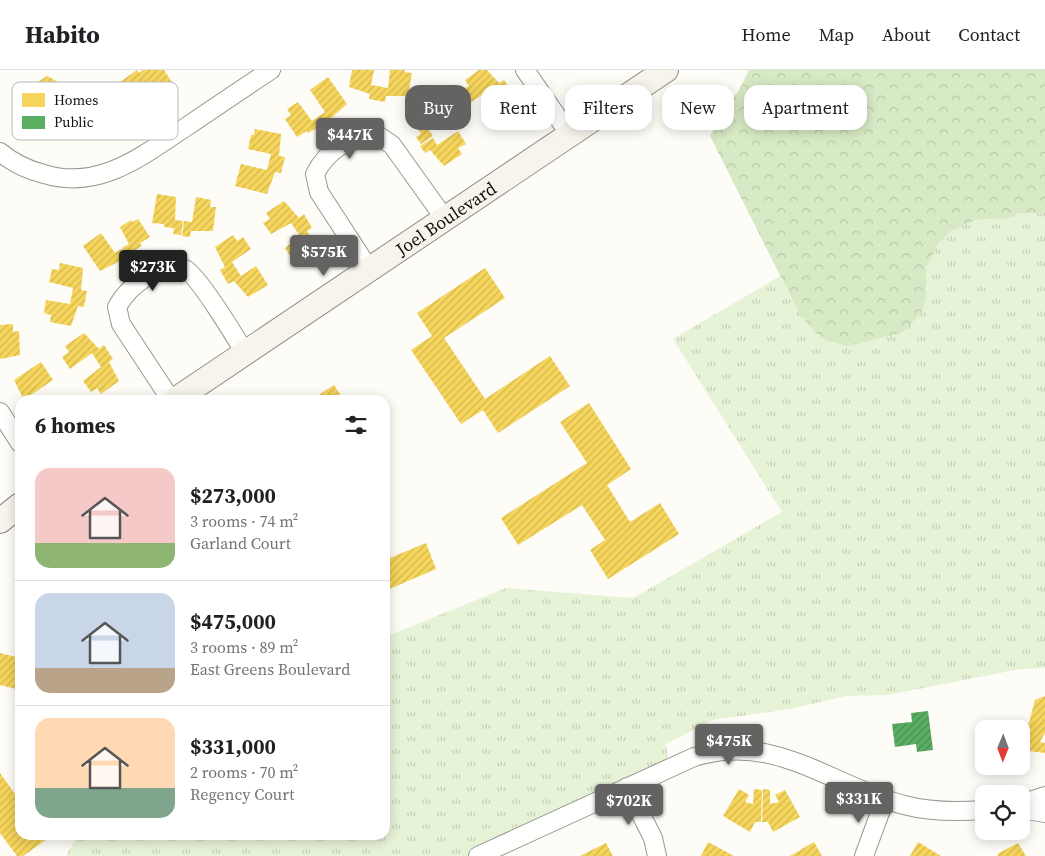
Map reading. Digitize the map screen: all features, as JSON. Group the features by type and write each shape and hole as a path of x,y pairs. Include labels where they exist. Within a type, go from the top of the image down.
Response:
{"main road":[{"name":"Joel Boulevard","path":"182,395 666,70"},
{"path":"0,521 15,509"}],"street":[{"path":"178,132 271,70"},
{"path":"525,70 570,135"},
{"path":"369,270 319,192 315,174 323,158 356,137 376,134 392,146 445,219"},
{"path":"0,152 29,170 54,178 88,178 105,174 142,156 166,140"},
{"path":"167,395 121,324 117,307 126,291 153,272 169,266 186,270 231,330 245,353"},
{"path":"0,412 15,435"},
{"path":"478,856 694,757 714,751 735,749 756,750 792,760 885,799 920,809 975,811"},
{"path":"627,787 653,838 657,856"},
{"path":"1030,801 1045,796"},
{"path":"864,856 885,799"},
{"path":"1030,810 1045,813"}],"green space":[{"path":"749,70 1045,70 1045,213 1019,213 1008,218 976,220 951,231 938,244 926,268 926,298 921,314 901,333 847,346 826,340 815,332 799,313 710,136 713,130 734,130 734,97"},
{"path":"1019,213 1045,213 1045,668 1021,669 888,695 846,696 790,709 712,720 666,744 669,765 476,856 66,856 75,840 390,840 390,635 506,588 633,598 782,512 673,339 780,276 799,313 926,298 925,278 927,267 934,250 946,236 960,225 969,222"}],"building: Homes":[{"path":"137,70 139,73 143,70 164,70 172,82 120,82"},
{"path":"352,70 374,70 371,85 388,88 390,70 405,70 404,72 412,73 410,85 405,85 405,96 386,96 385,102 369,99 370,94 349,87"},
{"path":"479,70 487,70 499,83 504,80 507,85 481,85 481,96 471,102 471,85 468,85 465,80"},
{"path":"47,76 58,82 38,82"},
{"path":"328,77 347,104 330,119 334,124 320,133 317,128 297,137 285,119 291,115 287,109 298,102 312,121 325,112 310,90"},
{"path":"255,129 281,134 279,156 285,157 281,173 275,172 267,194 235,186 241,164 267,170 271,154 248,149 251,135 254,135"},
{"path":"419,130 429,130 433,136 421,144 416,137 421,134"},
{"path":"458,131 466,144 458,148 462,154 444,166 430,150 425,153 420,146 433,138 437,145"},
{"path":"157,194 176,197 175,220 183,221 181,235 173,234 174,228 164,227 164,224 152,223"},
{"path":"196,197 211,200 210,207 216,207 213,231 191,231 190,237 182,236 184,221 192,222"},
{"path":"284,201 299,218 304,214 312,228 307,231 317,251 299,263 295,257 292,259 285,248 300,236 291,223 271,234 263,223 270,219 266,213"},
{"path":"138,219 150,237 140,243 142,246 133,251 136,256 130,260 122,248 129,244 120,227 131,220 132,222"},
{"path":"101,233 115,253 121,249 129,261 123,265 120,261 100,271 83,246"},
{"path":"233,235 237,241 243,237 251,249 232,262 241,276 256,266 268,285 248,297 234,281 228,284 220,270 225,267 215,247"},
{"path":"60,263 83,268 81,290 87,291 84,307 78,306 71,326 50,322 51,315 44,313 46,300 70,304 73,288 49,282 52,269 59,270"},
{"path":"485,268 505,298 444,338 485,399 550,356 570,386 498,433 483,410 461,424 411,350 432,336 417,313"},
{"path":"13,324 13,332 19,331 20,355 0,359 0,325"},
{"path":"84,333 99,349 104,345 113,359 109,362 119,381 101,394 97,388 91,392 83,381 101,367 92,353 70,369 62,357 69,352 65,346"},
{"path":"41,362 53,380 31,395 22,395 14,380"},
{"path":"334,385 341,395 319,395"},
{"path":"589,403 631,469 607,485 630,522 660,503 679,534 608,579 590,550 605,540 582,505 518,545 501,518 587,463 560,422"},
{"path":"426,543 436,569 390,589 390,558"},
{"path":"0,653 15,657 15,689 0,685"},
{"path":"1045,696 1045,733 1040,742 1045,743 1045,753 1030,751 1030,720 1035,700"},
{"path":"0,773 15,794 15,840 46,840 23,856 17,856 0,833"},
{"path":"739,789 749,795 745,802 753,804 754,789 762,790 761,822 755,822 750,832 723,816"},
{"path":"763,789 770,790 770,804 779,802 775,795 785,790 800,817 773,832 768,822 762,822"},
{"path":"708,842 734,856 701,856"},
{"path":"814,842 822,856 790,856"},
{"path":"918,842 941,856 910,856"},
{"path":"606,843 613,856 580,856"},
{"path":"1018,843 1026,856 997,856 999,853"}],"building: Public":[{"path":"928,711 933,750 917,752 916,744 895,747 892,724 912,722 911,713"}]}
